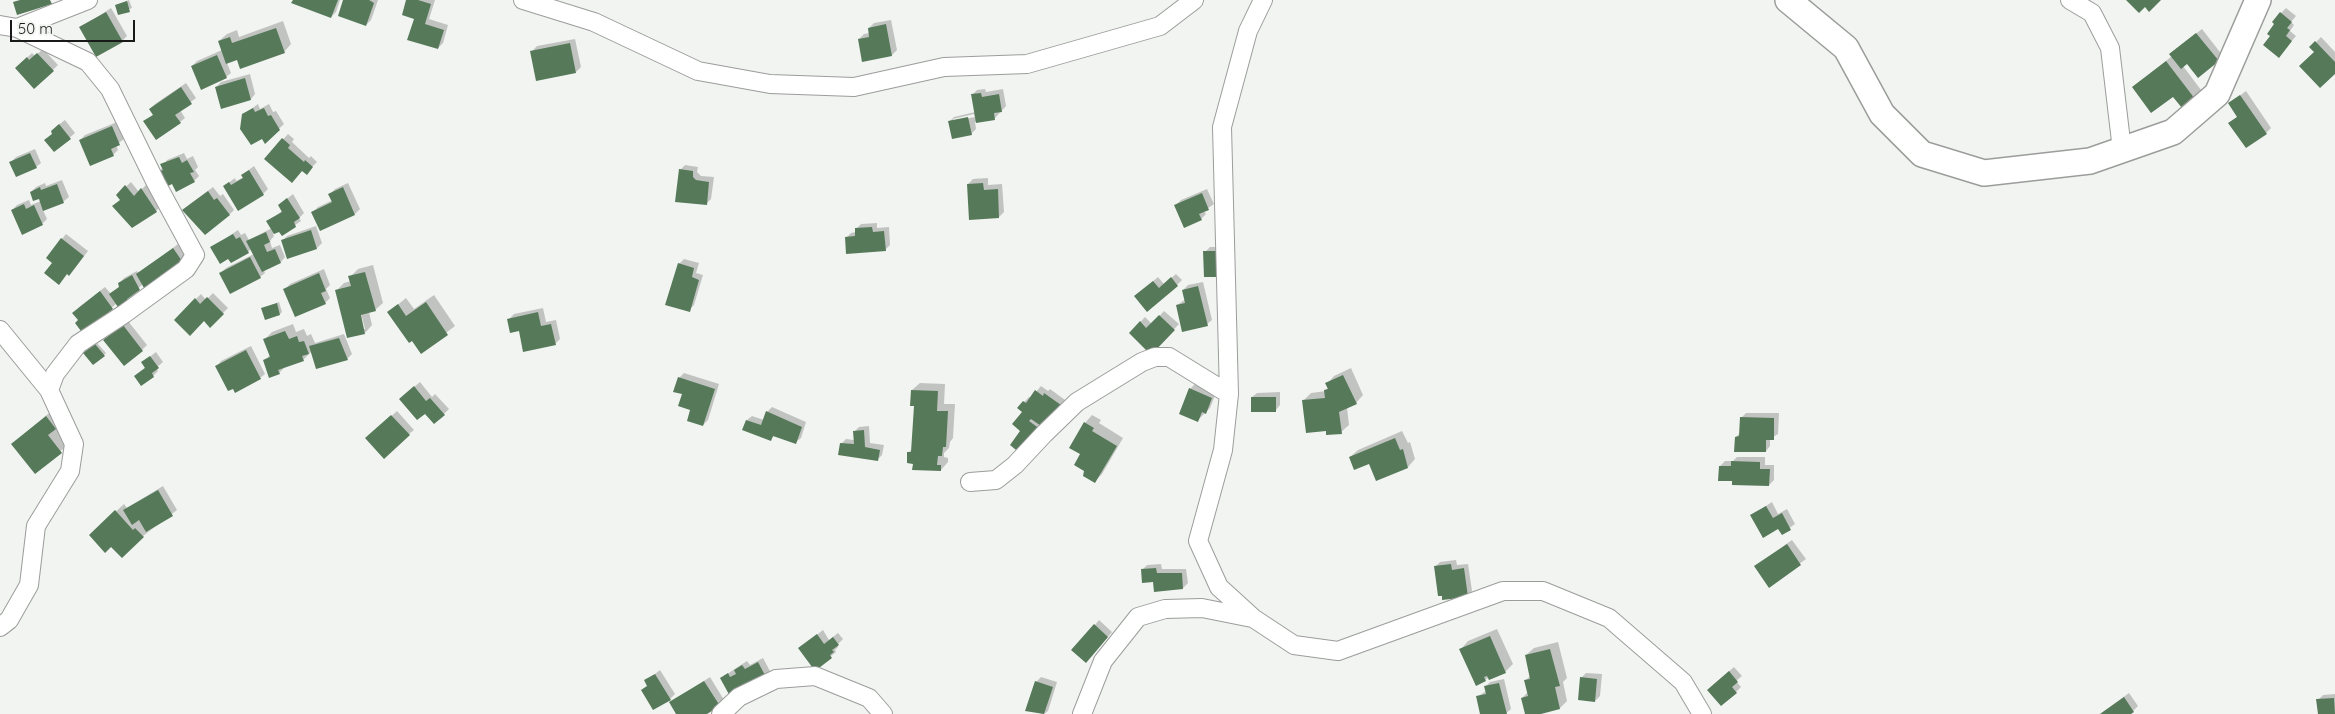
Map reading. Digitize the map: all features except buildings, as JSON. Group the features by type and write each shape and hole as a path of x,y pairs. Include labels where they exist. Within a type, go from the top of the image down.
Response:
{"street":[{"path":"8,26 88,0"},
{"path":"523,0 594,22 698,71 770,84 854,88 944,67 1027,64 1160,26 1194,0"},
{"path":"1263,0 1248,31 1222,127 1229,394 1224,450 1198,541 1219,587 1253,618 1294,645 1338,651 1504,591 1543,591 1609,618 1683,682 1702,714"},
{"path":"1788,0 1846,48 1882,114 1922,154 1984,173 2090,161 2173,132 2217,94 2258,0"},
{"path":"2070,0 2092,13 2110,48 2122,150"},
{"path":"8,26 88,62 110,89 156,183 195,255 186,268 124,314 78,344 55,374 49,390"},
{"path":"0,330 49,390 74,444 70,471 36,526 29,585 9,620 0,628"},
{"path":"970,482 996,480 1015,465 1078,402 1142,362 1155,357 1168,357 1229,394"},
{"path":"1082,714 1103,661 1138,617 1165,609 1202,608 1253,618"},
{"path":"720,714 739,697 776,679 815,676 869,698 883,714"}]}
